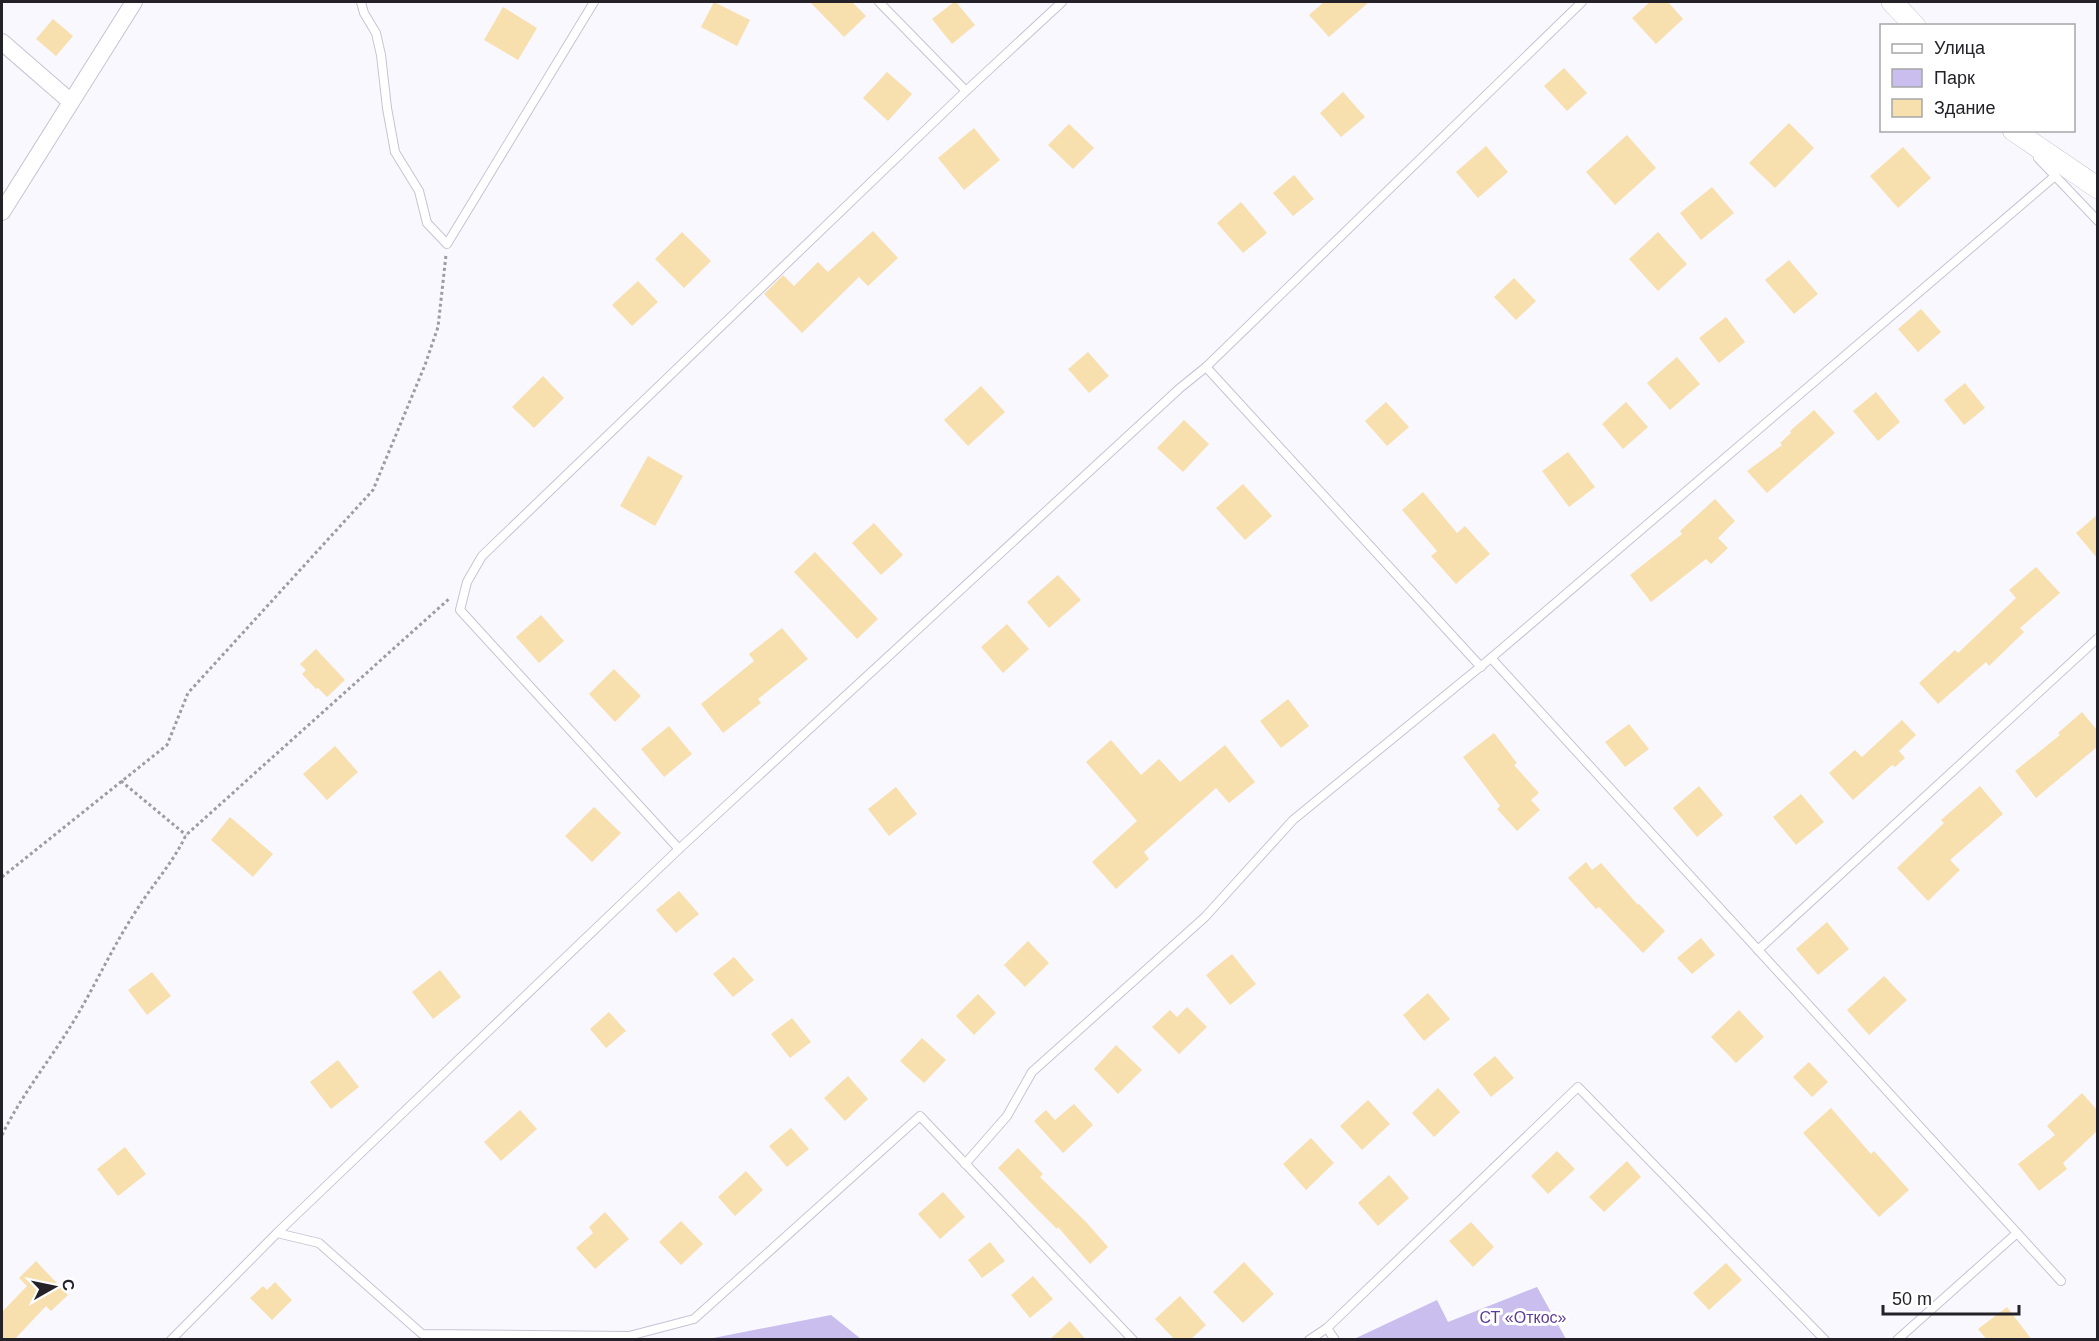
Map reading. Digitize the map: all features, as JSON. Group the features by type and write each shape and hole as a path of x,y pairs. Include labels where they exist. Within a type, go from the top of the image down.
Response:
{"street":[{"path":"2,212 134,2"},
{"path":"1892,2 1913,24"},
{"path":"2,42 71,102"},
{"path":"2014,132 2097,188"}],"lane":[{"path":"361,2 364,13 376,33 381,55 395,152 419,191 427,223 447,244 594,2"},
{"path":"879,2 966,91"},
{"path":"679,849 460,610 467,582 482,556 966,91 1062,2"},
{"path":"171,1340 277,1233 679,849 1153,412 1206,367 1582,2"},
{"path":"2014,132 2097,221"},
{"path":"965,1164 1007,1116 1032,1072 1205,917 1293,820 1481,667 2055,176"},
{"path":"1206,367 1481,667"},
{"path":"1758,950 2097,638"},
{"path":"1491,658 2061,1281"},
{"path":"1309,1340 1327,1328 1578,1087 1825,1340"},
{"path":"277,1233 318,1243 422,1334 629,1336 694,1319 920,1116 1132,1340"},
{"path":"1897,1340 2018,1233"},
{"path":"1327,1328 1335,1340"}],"path":[{"path":"2,877 167,745 188,693 373,490 425,365 438,327 447,244"},
{"path":"2,1135 16,1107 75,1019 100,971 136,911 180,849 186,835 467,582"},
{"path":"121,781 186,835"}],"green space":[{"name":"СТ «Откос»","path":"1537,1287 1566,1339 1354,1339 1437,1300 1448,1322"},
{"path":"831,1315 861,1339 708,1339"}],"building":[{"path":"714,2 750,20 737,46 701,27"},
{"path":"810,2 852,2 866,16 844,37"},
{"path":"954,2 975,25 952,44 932,19"},
{"path":"1324,2 1369,2 1329,37 1309,15"},
{"path":"1650,2 1668,2 1683,19 1656,44 1632,18"},
{"path":"503,7 537,28 518,60 484,40"},
{"path":"53,19 73,36 56,56 36,39"},
{"path":"1564,68 1587,93 1567,111 1544,86"},
{"path":"887,72 912,94 888,121 863,98"},
{"path":"1343,92 1365,117 1341,137 1320,113"},
{"path":"1789,123 1814,148 1775,188 1749,163"},
{"path":"1069,124 1094,148 1073,169 1048,145"},
{"path":"974,128 1000,160 964,190 938,158"},
{"path":"1627,135 1656,168 1615,205 1586,172"},
{"path":"1486,146 1508,172 1478,198 1456,172"},
{"path":"1903,147 1931,178 1898,208 1870,176"},
{"path":"1294,175 1314,199 1293,216 1273,193"},
{"path":"1712,187 1734,213 1701,240 1680,213"},
{"path":"1241,202 1267,233 1243,253 1217,223"},
{"path":"873,231 898,258 868,286 859,277 802,333 764,294 783,275 794,286 818,262 828,272"},
{"path":"682,232 711,261 684,288 655,259"},
{"path":"1658,232 1687,264 1658,291 1629,259"},
{"path":"1789,260 1818,294 1794,314 1765,280"},
{"path":"1514,278 1536,301 1516,320 1494,297"},
{"path":"638,281 658,302 632,326 612,305"},
{"path":"1921,309 1941,332 1918,352 1898,329"},
{"path":"1726,317 1745,342 1719,363 1699,338"},
{"path":"1088,352 1109,376 1089,393 1068,369"},
{"path":"1677,357 1700,384 1670,410 1647,383"},
{"path":"543,376 564,398 534,428 512,407"},
{"path":"1965,383 1985,408 1964,425 1944,400"},
{"path":"981,386 1005,412 968,446 944,420"},
{"path":"1876,392 1900,422 1878,441 1853,411"},
{"path":"1386,402 1409,427 1387,446 1365,421"},
{"path":"1626,402 1648,427 1623,449 1602,424"},
{"path":"1814,410 1835,433 1767,493 1747,471 1782,445 1780,443 1791,433 1790,431"},
{"path":"1184,420 1209,444 1183,472 1157,448"},
{"path":"1568,452 1595,487 1569,507 1542,471"},
{"path":"648,456 683,476 655,526 620,506"},
{"path":"1243,484 1272,516 1245,540 1216,508"},
{"path":"1423,492 1457,533 1465,526 1490,554 1456,584 1431,556 1437,551 1402,510"},
{"path":"1715,499 1735,521 1718,538 1728,548 1711,564 1706,559 1651,602 1630,575 1682,534 1680,531"},
{"path":"2097,515 2097,558 2076,533"},
{"path":"874,523 903,555 881,575 852,543"},
{"path":"815,552 878,619 857,639 794,572"},
{"path":"2036,567 2060,593 2020,628 2024,632 1989,666 1986,662 1938,704 1919,683 1955,650 1958,653 2016,598 2009,590"},
{"path":"1058,575 1081,600 1049,628 1027,602"},
{"path":"541,615 564,641 539,663 516,637"},
{"path":"1007,624 1029,649 1003,673 981,647"},
{"path":"782,628 808,659 758,699 761,703 723,733 701,704 754,661 749,654"},
{"path":"316,649 345,680 327,697 302,674 306,670 300,664"},
{"path":"614,669 641,696 615,722 589,694"},
{"path":"1288,699 1309,726 1281,748 1260,721"},
{"path":"2082,712 2097,730 2097,747 2036,798 2015,771 2060,735 2058,733"},
{"path":"1902,720 1916,735 1899,751 1905,758 1895,767 1892,765 1853,800 1829,773 1855,750 1862,757"},
{"path":"1629,724 1649,749 1625,767 1605,742"},
{"path":"669,726 692,754 664,777 641,749"},
{"path":"1494,733 1517,763 1514,765 1539,793 1531,800 1540,810 1517,831 1497,809 1500,806 1463,757"},
{"path":"1111,740 1141,775 1159,759 1180,782 1225,745 1255,782 1229,803 1216,788 1144,852 1149,859 1116,889 1092,862 1137,821 1086,762"},
{"path":"335,746 358,772 327,800 303,774"},
{"path":"1699,786 1723,815 1697,837 1673,808"},
{"path":"1980,786 2003,814 1950,860 1960,870 1928,901 1897,868 1944,823 1941,820"},
{"path":"896,787 917,814 889,836 868,809"},
{"path":"1801,794 1824,822 1796,845 1773,817"},
{"path":"594,807 621,833 592,862 565,836"},
{"path":"230,817 273,854 253,877 211,840"},
{"path":"1586,862 1592,870 1601,863 1638,905 1665,931 1643,953 1599,907 1596,909 1568,878"},
{"path":"679,891 699,914 676,933 656,910"},
{"path":"1827,922 1849,949 1818,975 1796,949"},
{"path":"1701,938 1715,955 1692,974 1677,958"},
{"path":"1028,941 1049,963 1025,987 1004,965"},
{"path":"1232,954 1256,984 1230,1005 1206,975"},
{"path":"734,957 754,980 733,997 713,974"},
{"path":"440,970 461,997 433,1019 412,992"},
{"path":"152,972 171,996 147,1015 128,990"},
{"path":"1884,976 1907,1000 1869,1035 1847,1010"},
{"path":"1428,993 1450,1019 1424,1041 1403,1015"},
{"path":"978,994 996,1013 974,1035 956,1016"},
{"path":"1187,1007 1207,1027 1179,1054 1152,1027 1170,1010 1177,1017"},
{"path":"1739,1010 1764,1037 1736,1063 1711,1037"},
{"path":"609,1012 626,1031 606,1048 590,1029"},
{"path":"792,1018 811,1042 790,1058 771,1034"},
{"path":"922,1038 946,1060 924,1083 900,1061"},
{"path":"1116,1045 1142,1070 1118,1094 1094,1069"},
{"path":"1495,1056 1514,1078 1491,1097 1473,1074"},
{"path":"338,1060 359,1087 331,1109 310,1082"},
{"path":"1809,1062 1828,1082 1812,1097 1793,1077"},
{"path":"848,1076 868,1099 845,1121 824,1098"},
{"path":"1438,1088 1460,1112 1434,1137 1412,1113"},
{"path":"2082,1093 2097,1110 2097,1131 2063,1163 2067,1169 2039,1191 2018,1164 2055,1135 2047,1126"},
{"path":"1368,1100 1390,1124 1362,1150 1340,1126"},
{"path":"1074,1104 1093,1125 1063,1153 1034,1121 1046,1110 1055,1120"},
{"path":"1831,1108 1871,1154 1874,1151 1909,1190 1879,1217 1803,1133"},
{"path":"520,1110 537,1129 501,1161 484,1142"},
{"path":"791,1128 809,1149 787,1167 769,1146"},
{"path":"1311,1138 1334,1163 1306,1190 1283,1164"},
{"path":"125,1147 146,1174 118,1196 97,1169"},
{"path":"1018,1148 1043,1174 1040,1177 1108,1247 1090,1264 1058,1227 1057,1229 998,1168"},
{"path":"1557,1151 1575,1169 1548,1194 1531,1176"},
{"path":"1627,1161 1641,1177 1604,1212 1589,1197"},
{"path":"746,1171 763,1190 735,1216 718,1197"},
{"path":"1389,1175 1409,1198 1378,1226 1358,1203"},
{"path":"943,1192 965,1217 940,1239 918,1214"},
{"path":"605,1212 629,1239 595,1269 576,1248 593,1233 589,1227"},
{"path":"681,1221 703,1244 681,1265 659,1242"},
{"path":"1471,1222 1494,1247 1473,1267 1449,1241"},
{"path":"990,1242 1005,1261 982,1278 968,1260"},
{"path":"36,1261 68,1295 51,1311 46,1306 14,1340 2,1340 2,1312 27,1286 19,1278"},
{"path":"1244,1262 1274,1294 1243,1323 1213,1292"},
{"path":"1726,1263 1742,1280 1709,1310 1693,1293"},
{"path":"1033,1276 1053,1299 1030,1318 1011,1295"},
{"path":"275,1282 292,1300 272,1320 250,1298 263,1286 267,1290"},
{"path":"1180,1296 1206,1325 1190,1340 1175,1340 1155,1319"},
{"path":"2007,1307 2032,1340 1987,1340 1978,1329"},
{"path":"1070,1321 1086,1340 1049,1340"}]}
